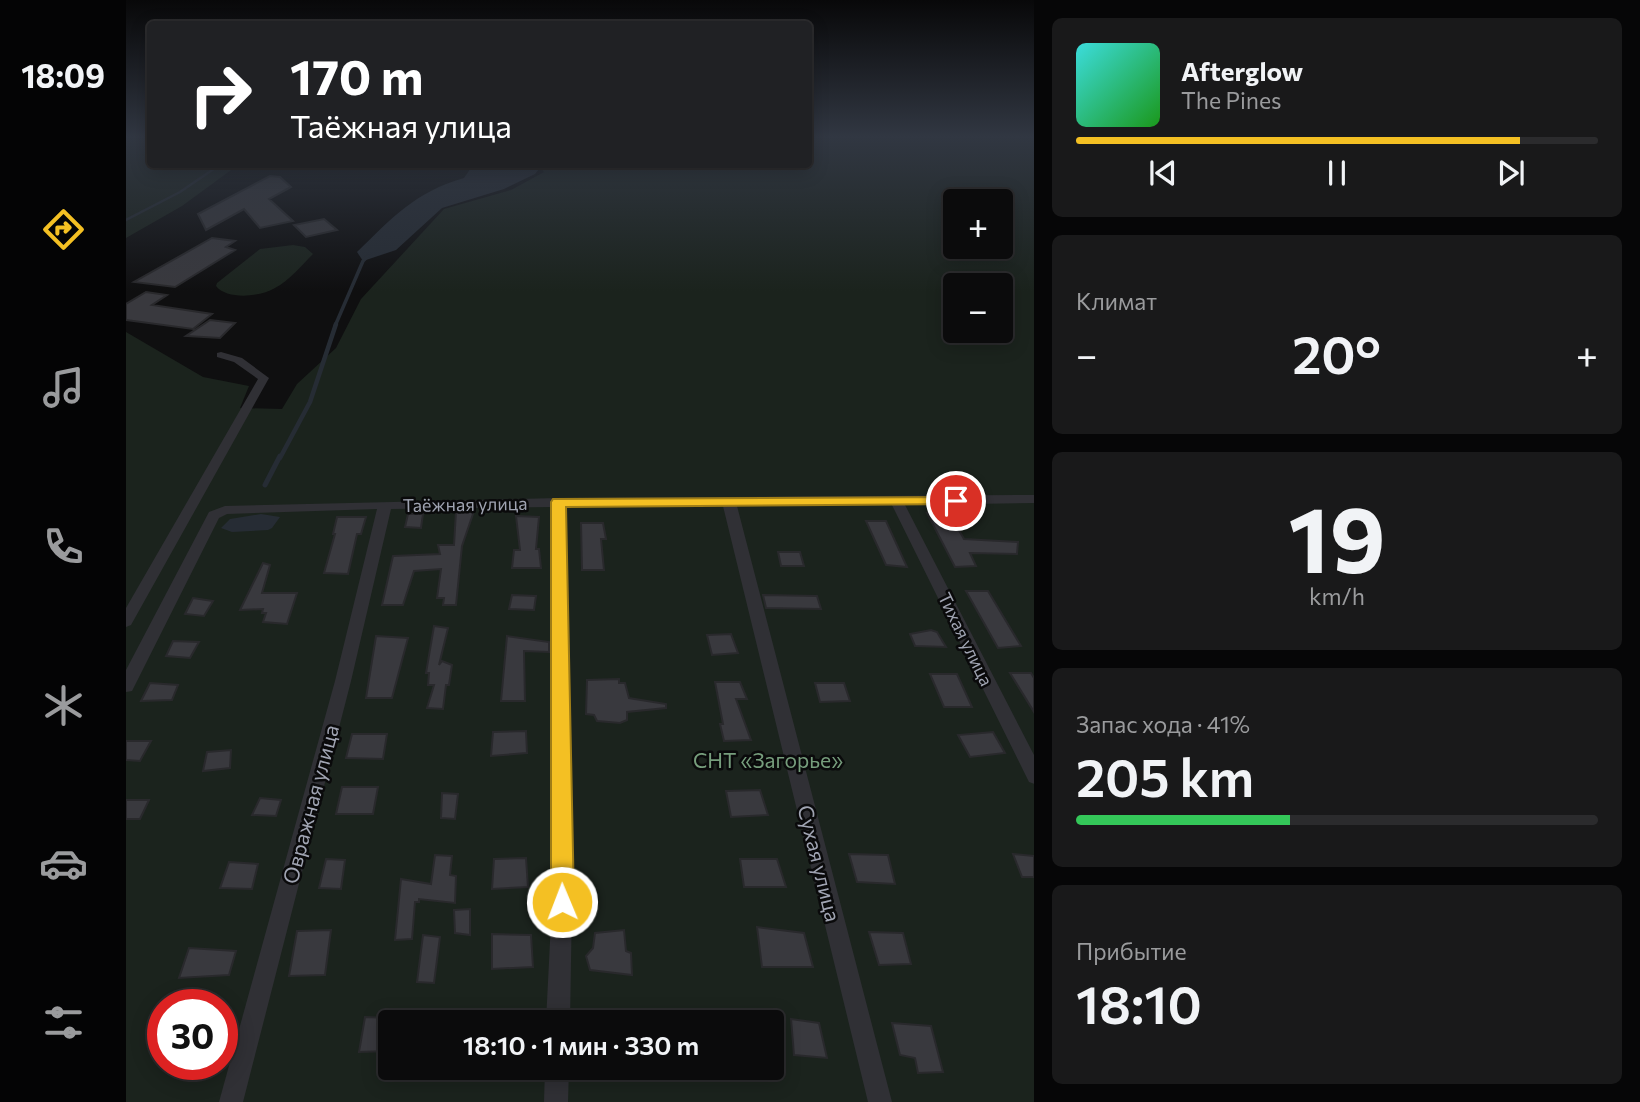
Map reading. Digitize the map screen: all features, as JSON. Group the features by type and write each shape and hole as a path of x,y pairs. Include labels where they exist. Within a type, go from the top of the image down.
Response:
{"street":[{"path":"126,621 264,378 238,360 221,355"},
{"name":"Таёжная улица","path":"126,686 214,515 225,510 558,502 897,503 1034,499"},
{"path":"558,502 562,902 558,1010"},
{"name":"Сухая улица","path":"729,502 880,1102"},
{"name":"Тихая улица","path":"897,503 1034,776"},
{"name":"Овражная улица","path":"231,1102 344,681 385,505"},
{"path":"556,1102 557,1080"}],"green space":[{"path":"126,188 206,188 182,206 126,238"},
{"name":"СНТ «Загорье»","path":"514,188 1034,188 1034,1102 126,1102 126,332 203,377 249,386 240,408 282,409 297,384 336,348 361,299 444,209"},
{"path":"293,245 305,247 313,254 275,288 244,296 228,293 216,286 260,249"}],"shaded area":[{"path":"438,188 505,188 442,208 396,250 363,261 357,252 393,217"},
{"path":"261,514 280,517 268,530 232,532 221,528 230,519"}],"building":[{"path":"246,188 288,188 269,199 293,221 260,228 244,209 206,230 198,214"},
{"path":"324,219 337,230 306,237 294,225"},
{"path":"212,238 235,241 226,247 235,250 175,287 134,282"},
{"path":"146,292 167,295 152,305 212,314 193,329 126,320 126,304"},
{"path":"210,320 235,323 220,338 186,336"},
{"path":"456,511 474,511 462,546 456,605 443,605 444,598 437,598 441,569 414,571 403,605 382,605 393,556 440,554 438,545 454,545"},
{"path":"927,513 949,513 964,539 1018,542 1017,554 970,553 976,566 955,567"},
{"path":"408,514 423,514 421,528 405,527"},
{"path":"516,516 539,517 536,549 539,549 541,568 512,568 514,550 520,550"},
{"path":"337,517 366,517 361,534 357,534 348,574 324,573"},
{"path":"866,521 886,521 907,567 886,565"},
{"path":"581,523 603,523 606,539 601,539 604,570 582,570"},
{"path":"778,552 800,552 804,566 781,566"},
{"path":"263,563 270,565 262,593 297,593 287,624 263,622 266,613 262,613 263,609 240,610"},
{"path":"966,591 988,591 1021,646 998,648"},
{"path":"512,595 536,596 534,610 509,609"},
{"path":"763,595 817,596 821,609 766,608"},
{"path":"193,598 213,601 204,616 185,614"},
{"path":"434,626 448,628 439,665 442,661 452,665 443,709 427,708 434,685 428,685 429,673 426,673"},
{"path":"931,630 937,632 946,647 915,646 910,634"},
{"path":"731,634 738,653 712,655 707,635"},
{"path":"376,636 408,638 392,698 366,698"},
{"path":"507,636 549,642 549,652 524,651 525,701 501,701"},
{"path":"173,641 199,642 190,658 166,656"},
{"path":"1010,673 1031,673 1034,678 1034,712"},
{"path":"930,674 957,674 972,707 944,707"},
{"path":"619,679 619,683 625,683 629,698 666,704 666,708 627,712 627,720 620,723 597,721 594,715 586,714 587,680"},
{"path":"715,682 740,682 747,699 736,699 751,740 724,741"},
{"path":"150,683 178,685 172,700 141,701"},
{"path":"815,683 844,683 850,701 820,702"},
{"path":"526,731 527,753 491,756 493,732"},
{"path":"993,732 1005,753 970,757 958,735"},
{"path":"352,734 387,734 383,759 346,758"},
{"path":"126,741 151,741 140,761 126,760"},
{"path":"231,750 230,768 203,771 207,752"},
{"path":"342,787 378,787 373,814 336,814"},
{"path":"760,790 768,815 731,817 726,791"},
{"path":"442,793 458,794 455,819 441,818"},
{"path":"260,798 281,800 276,816 252,815"},
{"path":"126,800 149,800 140,819 126,819"},
{"path":"849,854 888,855 895,884 857,882"},
{"path":"1013,854 1034,856 1034,877 1022,877"},
{"path":"435,855 452,856 450,875 456,876 455,903 419,899 419,902 415,902 412,939 395,940 401,879 431,884"},
{"path":"526,858 528,887 492,889 494,859"},
{"path":"326,859 345,860 341,889 319,888"},
{"path":"740,859 777,859 786,887 744,887"},
{"path":"229,862 258,864 252,889 220,888"},
{"path":"470,909 470,935 455,933 454,910"},
{"path":"757,927 804,933 813,967 762,967"},
{"path":"331,930 325,975 289,976 297,931"},
{"path":"624,930 626,951 631,953 632,975 590,970 586,956 593,948 595,933"},
{"path":"869,932 903,933 911,964 879,965"},
{"path":"492,934 531,935 533,967 492,969"},
{"path":"423,935 440,937 434,983 417,982"},
{"path":"189,948 236,951 229,975 179,978"},
{"path":"365,1017 378,1018 378,1051 359,1052"},
{"path":"791,1019 819,1023 827,1058 794,1055"},
{"path":"892,1023 931,1026 943,1072 918,1073 915,1058 900,1055"}],"waterway":[{"path":"126,220 185,188"},
{"path":"335,326 363,261 368,256"},
{"path":"280,458 310,402 336,324"},
{"path":"265,485 280,456"}],"route":[{"path":"562,902 558,502 956,501"}]}
